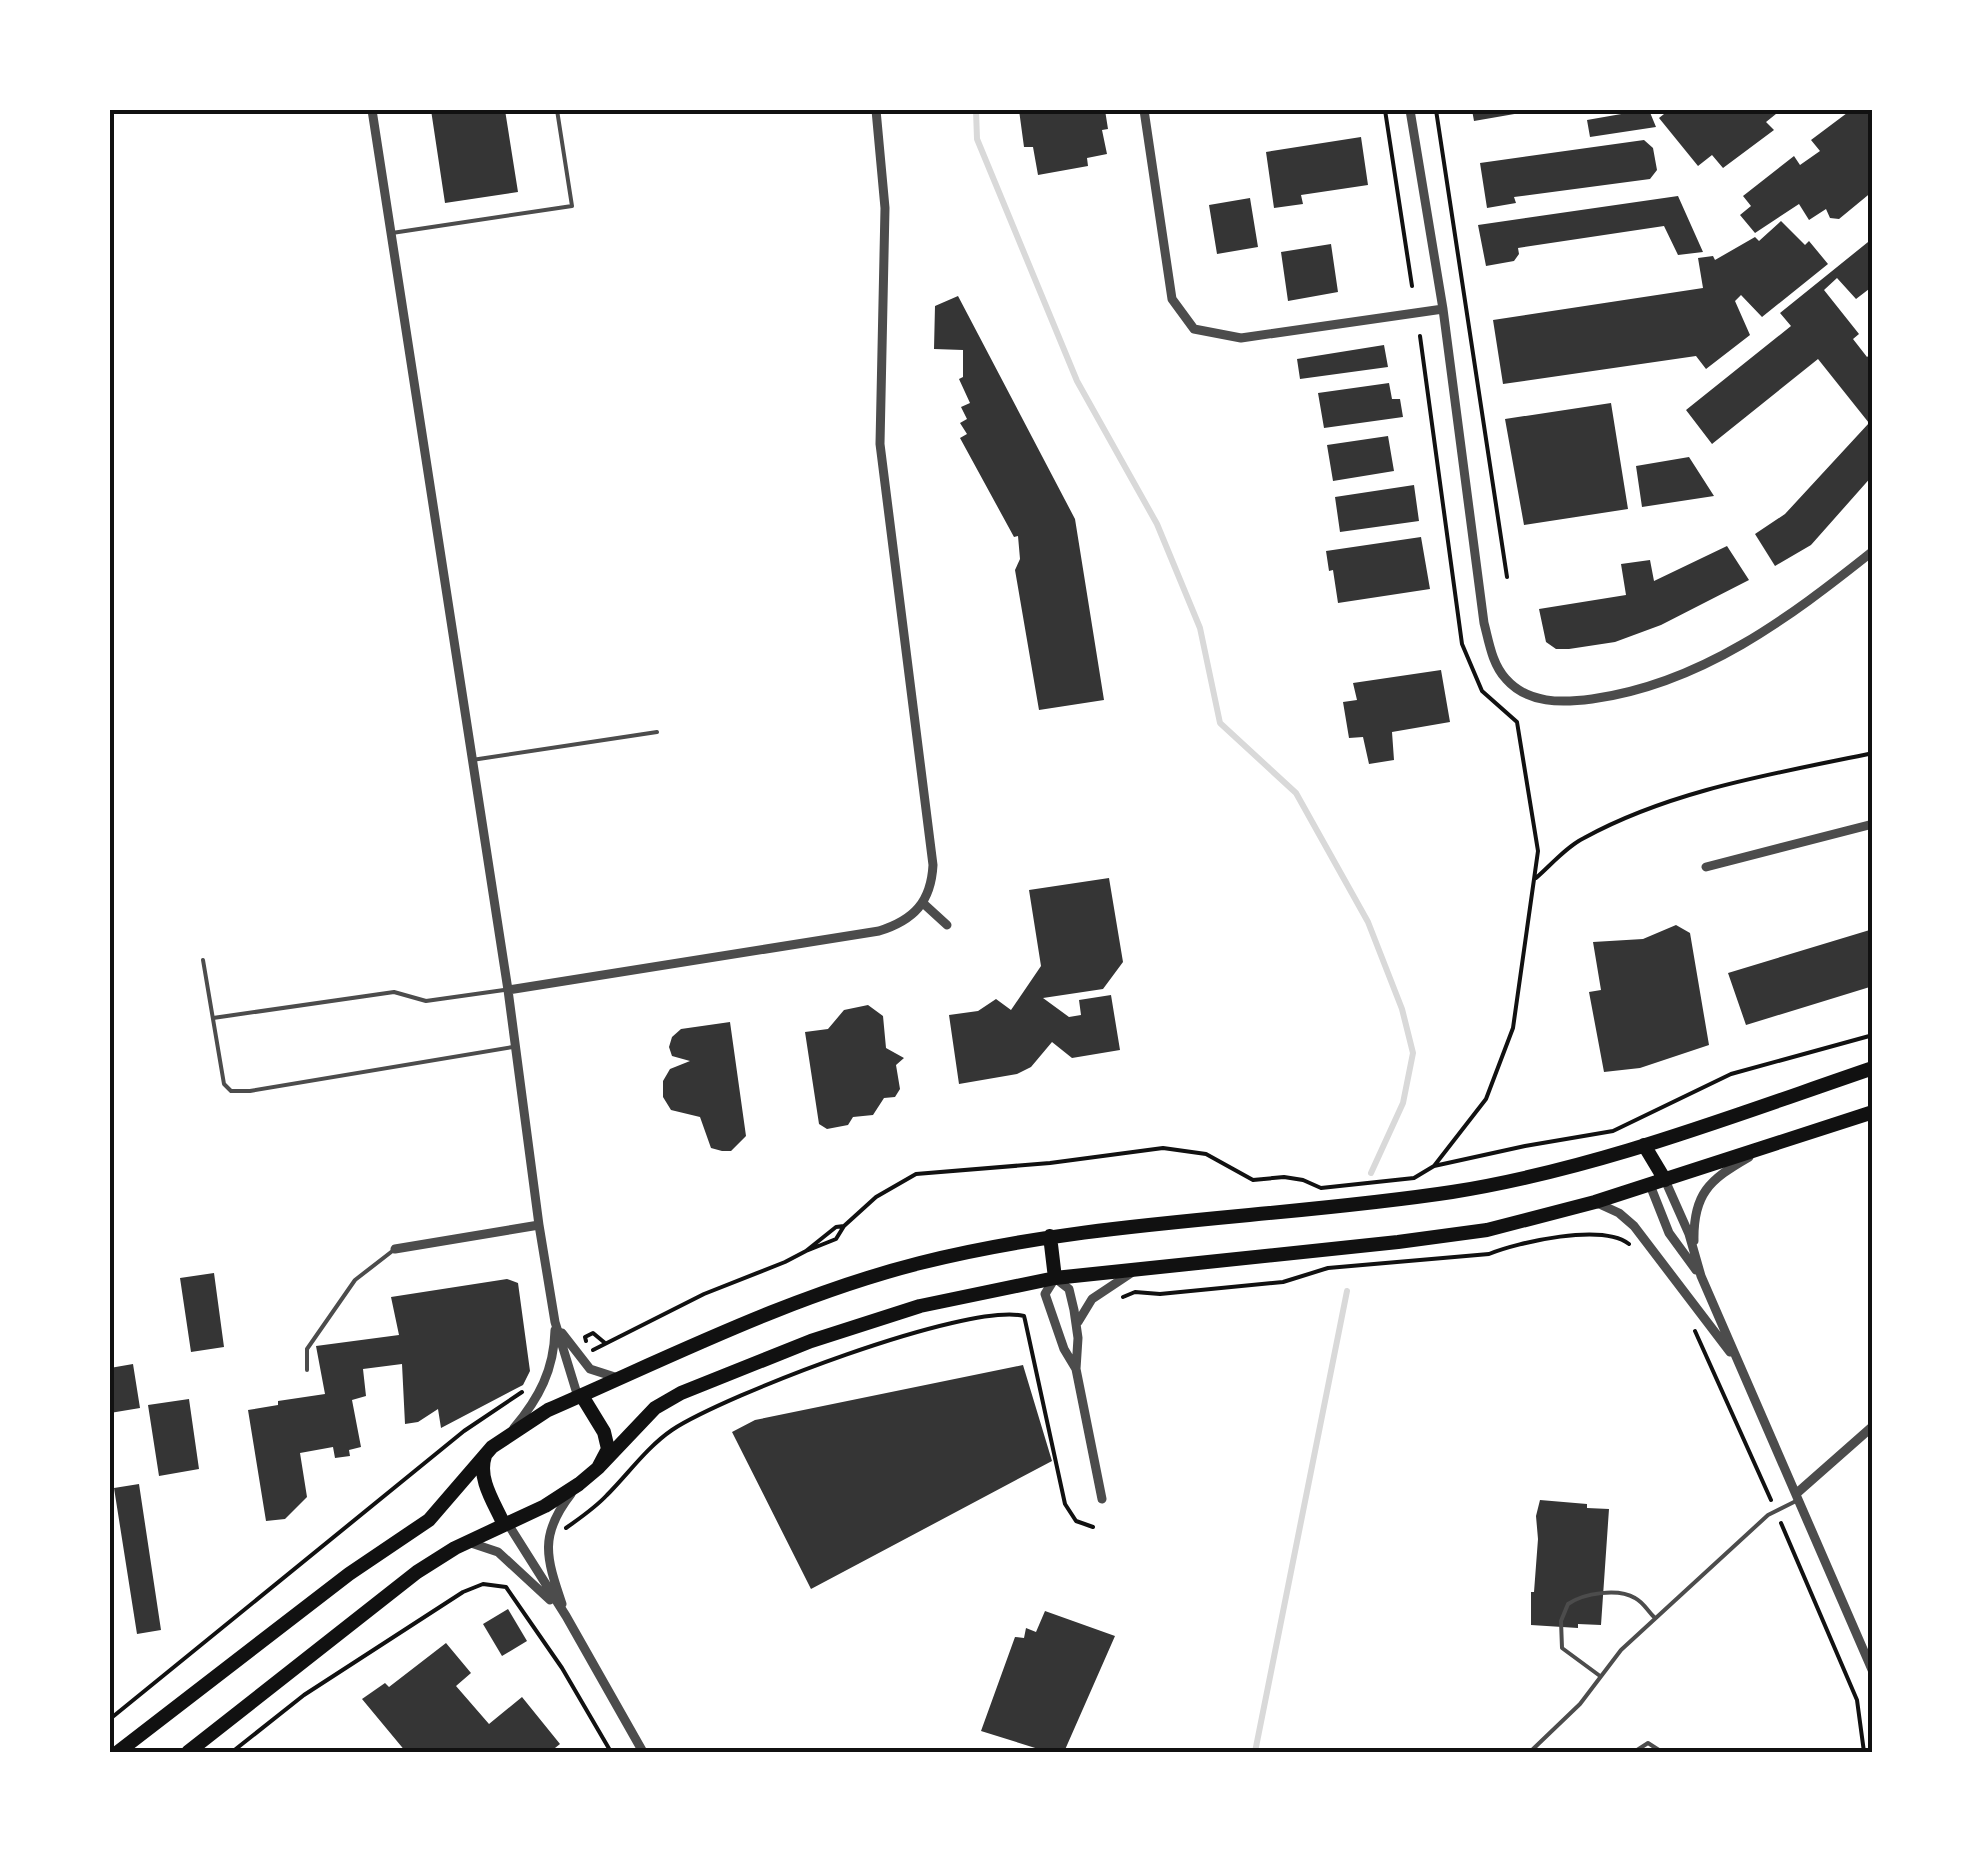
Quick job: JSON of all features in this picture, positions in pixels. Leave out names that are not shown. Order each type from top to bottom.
[{"type":"main road","points":[[118,1752],[349,1574],[429,1520],[487,1452],[509,1434],[548,1410],[754,1318],[843,1285],[949,1256],[1050,1236],[1454,1192],[1536,1176],[1644,1145],[1873,1068]]},
{"type":"main road","points":[[188,1752],[417,1572],[462,1544],[545,1506],[579,1484],[656,1408],[681,1393],[812,1341],[888,1315],[1056,1278],[1487,1230],[1596,1202],[1873,1112]]},
{"type":"main road","points":[[1644,1145],[1657,1182]]},
{"type":"main road","points":[[1050,1236],[1056,1278]]},
{"type":"main road","points":[[580,1397],[604,1432],[608,1449],[598,1468]]},
{"type":"main road","points":[[487,1452],[482,1470],[506,1525]]},
{"type":"street","points":[[372,110],[508,990],[539,1226],[555,1322],[580,1397]]},
{"type":"street","points":[[508,990],[878,931],[910,918],[924,904],[933,865],[880,444],[885,208],[876,110]]},
{"type":"street","points":[[1144,110],[1172,299],[1194,329],[1240,338],[1443,310]]},
{"type":"street","points":[[1410,110],[1443,310],[1484,622],[1494,660],[1514,686],[1523,694],[1562,703],[1627,694],[1692,673],[1824,590],[1873,551]]},
{"type":"street","points":[[1706,867],[1873,824]]},
{"type":"street","points":[[924,904],[947,925]]},
{"type":"street","points":[[1696,1259],[1694,1218],[1701,1195],[1718,1178],[1769,1146]]},
{"type":"street","points":[[1657,1182],[1676,1200],[1701,1276],[1873,1672]]},
{"type":"street","points":[[1657,1182],[1669,1233],[1701,1276]]},
{"type":"street","points":[[1596,1202],[1620,1213],[1634,1226],[1740,1366]]},
{"type":"street","points":[[395,1248],[539,1226]]},
{"type":"street","points":[[1076,1326],[1085,1308],[1103,1289],[1143,1268]]},
{"type":"street","points":[[1076,1368],[1064,1349],[1045,1294],[1056,1278],[1069,1288],[1076,1326],[1076,1368],[1102,1499]]},
{"type":"street","points":[[555,1322],[577,1356],[590,1368],[622,1379]]},
{"type":"street","points":[[509,1434],[544,1386],[552,1360],[555,1322]]},
{"type":"street","points":[[1798,1496],[1873,1426]]},
{"type":"street","points":[[566,1616],[547,1543],[555,1516],[579,1484]]},
{"type":"street","points":[[506,1525],[566,1616],[643,1752]]},
{"type":"street","points":[[462,1544],[479,1544],[498,1552],[566,1616]]},
{"type":"lane","points":[[392,233],[572,206],[557,110]]},
{"type":"lane","points":[[472,760],[656,732]]},
{"type":"lane","points":[[204,960],[224,1084],[231,1090],[250,1091],[515,1047]]},
{"type":"lane","points":[[213,1018],[394,992],[426,1001],[508,990]]},
{"type":"lane","points":[[308,1370],[307,1350],[355,1280],[395,1248]]},
{"type":"lane","points":[[1532,1750],[1580,1704],[1615,1656],[1775,1510],[1798,1496]]},
{"type":"lane","points":[[1600,1676],[1562,1648],[1561,1621],[1568,1604],[1587,1596],[1624,1595],[1635,1598],[1655,1618]]},
{"type":"lane","points":[[1634,1752],[1648,1743],[1662,1752]]},
{"type":"path","points":[[1385,110],[1412,286]]},
{"type":"path","points":[[1436,110],[1508,577]]},
{"type":"path","points":[[1420,336],[1462,644],[1482,691],[1517,722],[1538,851],[1513,1028],[1486,1098],[1434,1166]]},
{"type":"path","points":[[1536,878],[1581,839],[1637,814],[1716,788],[1873,753]]},
{"type":"path","points":[[605,1344],[704,1294],[836,1239],[876,1196],[916,1174],[1050,1163],[1164,1148],[1206,1154],[1253,1180],[1284,1177],[1322,1188],[1414,1178],[1434,1166],[1613,1132],[1721,1078],[1873,1035]]},
{"type":"path","points":[[806,1251],[836,1227],[844,1226]]},
{"type":"path","points":[[1121,1298],[1135,1292],[1160,1294],[1282,1282],[1328,1268],[1489,1254],[1589,1234],[1621,1238],[1638,1254]]},
{"type":"path","points":[[562,1541],[566,1528],[603,1500],[669,1432],[689,1420],[792,1374],[871,1346],[966,1320],[1009,1313],[1026,1320],[1065,1504],[1076,1521],[1093,1527]]},
{"type":"path","points":[[1689,1321],[1856,1700],[1864,1752]]},
{"type":"path","points":[[110,1719],[464,1431],[529,1386]]},
{"type":"path","points":[[232,1752],[315,1687],[463,1592],[483,1584],[506,1587],[562,1668],[611,1752]]},
{"type":"building","points":[[431,110],[505,110],[518,192],[445,203]]},
{"type":"building","points":[[1019,110],[1105,110],[1108,129],[1102,130],[1107,154],[1087,158],[1088,166],[1038,175],[1033,147],[1024,147]]},
{"type":"building","points":[[1472,110],[1526,110],[1526,112],[1474,121]]},
{"type":"building","points":[[1626,110],[1649,110],[1656,127],[1590,137],[1587,120],[1627,113]]},
{"type":"building","points":[[1669,110],[1781,110],[1766,122],[1774,130],[1723,168],[1712,155],[1698,166],[1659,118]]},
{"type":"building","points":[[1851,110],[1870,110],[1873,114],[1873,191],[1839,219],[1830,218],[1826,209],[1809,220],[1799,204],[1755,233],[1740,215],[1751,206],[1743,196],[1794,156],[1800,165],[1820,151],[1811,140]]},
{"type":"building","points":[[1361,137],[1368,185],[1301,195],[1303,204],[1274,208],[1266,152]]},
{"type":"building","points":[[1644,140],[1653,148],[1657,170],[1650,179],[1514,197],[1516,203],[1487,208],[1480,163]]},
{"type":"building","points":[[1678,196],[1703,252],[1678,255],[1664,226],[1518,248],[1514,261],[1486,266],[1478,225]]},
{"type":"building","points":[[1250,198],[1258,247],[1217,254],[1209,205]]},
{"type":"building","points":[[1781,221],[1805,245],[1809,241],[1828,264],[1762,317],[1741,295],[1735,301],[1750,335],[1706,369],[1696,356],[1503,384],[1493,320],[1703,288],[1698,258],[1713,256],[1715,260],[1755,237],[1759,241]]},
{"type":"building","points":[[1873,238],[1873,286],[1856,299],[1837,278],[1824,290],[1859,334],[1853,339],[1867,357],[1873,352],[1873,475],[1811,545],[1775,566],[1755,534],[1785,514],[1869,423],[1818,359],[1712,444],[1686,410],[1791,326],[1780,313]]},
{"type":"building","points":[[1331,244],[1338,292],[1288,301],[1281,252]]},
{"type":"building","points":[[958,296],[1075,519],[1104,700],[1039,710],[1015,570],[1020,559],[1018,536],[1014,537],[960,438],[967,434],[960,423],[967,419],[961,407],[970,403],[959,379],[963,377],[963,350],[934,349],[935,306]]},
{"type":"building","points":[[1384,345],[1388,367],[1300,379],[1297,359]]},
{"type":"building","points":[[1389,383],[1392,399],[1400,399],[1403,417],[1324,428],[1318,393]]},
{"type":"building","points":[[1611,403],[1628,509],[1524,525],[1505,419]]},
{"type":"building","points":[[1388,436],[1394,471],[1333,481],[1327,445]]},
{"type":"building","points":[[1689,457],[1714,496],[1642,507],[1636,466]]},
{"type":"building","points":[[1414,485],[1419,521],[1340,532],[1335,497]]},
{"type":"building","points":[[1421,537],[1430,589],[1338,603],[1326,551]]},
{"type":"building","points":[[1727,546],[1749,580],[1661,625],[1615,642],[1556,649],[1546,642],[1539,609],[1626,595],[1621,564],[1650,560],[1654,581]]},
{"type":"building","points":[[1441,670],[1450,722],[1392,732],[1394,760],[1369,764],[1363,737],[1349,738],[1343,702],[1357,700],[1353,683]]},
{"type":"building","points":[[1109,878],[1123,962],[1103,989],[1043,998],[1069,1017],[1081,1015],[1079,1000],[1111,995],[1120,1050],[1072,1058],[1052,1042],[1031,1067],[1017,1074],[959,1084],[949,1015],[978,1011],[996,999],[1011,1010],[1041,966],[1029,890]]},
{"type":"building","points":[[1676,925],[1690,933],[1709,1045],[1640,1068],[1604,1072],[1589,992],[1601,990],[1593,942],[1643,939]]},
{"type":"building","points":[[1873,929],[1873,986],[1746,1025],[1728,973]]},
{"type":"building","points":[[868,1005],[883,1016],[886,1048],[904,1058],[896,1065],[900,1089],[895,1097],[884,1098],[873,1115],[853,1117],[848,1125],[827,1129],[819,1124],[805,1032],[828,1029],[844,1010]]},
{"type":"building","points":[[730,1022],[746,1136],[731,1151],[722,1151],[711,1148],[700,1117],[671,1110],[663,1097],[663,1081],[670,1069],[690,1061],[672,1056],[669,1047],[672,1037],[681,1029]]},
{"type":"building","points":[[214,1273],[224,1347],[191,1352],[180,1278]]},
{"type":"building","points":[[507,1279],[518,1283],[530,1371],[523,1385],[441,1428],[438,1409],[418,1422],[405,1424],[402,1364],[363,1369],[366,1396],[352,1400],[361,1447],[349,1450],[350,1456],[335,1458],[333,1447],[300,1453],[307,1497],[285,1519],[266,1521],[248,1410],[325,1394],[316,1346],[399,1335],[391,1297]]},
{"type":"building","points":[[133,1364],[140,1408],[110,1413],[110,1368]]},
{"type":"building","points":[[1023,1365],[1052,1461],[811,1589],[732,1432],[755,1420]]},
{"type":"building","points":[[189,1399],[199,1469],[159,1476],[148,1405]]},
{"type":"building","points":[[139,1484],[161,1630],[137,1634],[114,1488]]},
{"type":"building","points":[[1540,1500],[1609,1509],[1601,1625],[1531,1625]]},
{"type":"building","points":[[508,1609],[527,1641],[502,1656],[483,1624]]},
{"type":"building","points":[[1045,1611],[1115,1636],[1064,1752],[1048,1752],[981,1731],[1015,1637],[1024,1638],[1026,1628],[1036,1632]]},
{"type":"building","points":[[446,1643],[471,1673],[456,1686],[489,1724],[522,1697],[560,1744],[550,1752],[406,1752],[362,1699],[385,1683],[389,1687]]},
{"type":"waterway","points":[[976,110],[977,139],[1077,381],[1157,524],[1200,628],[1220,723],[1296,793],[1368,922],[1402,1009],[1413,1053],[1403,1103],[1371,1173]]},
{"type":"waterway","points":[[1255,1752],[1347,1291]]}]
